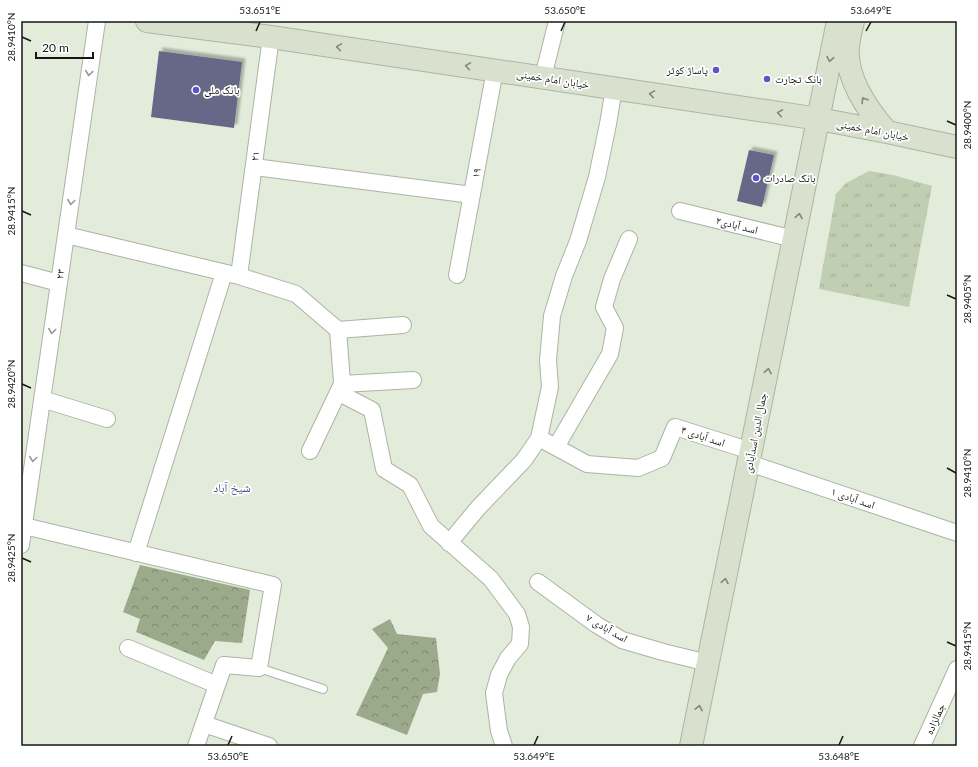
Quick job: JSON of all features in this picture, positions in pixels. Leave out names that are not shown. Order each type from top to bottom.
[{"type":"street","name":"۲۳","points":[[21,545],[97,21]]},
{"type":"street","name":"خیابان امام خمینی","points":[[147,21],[273,29],[543,78],[819,119],[957,147]]},
{"type":"street","points":[[543,78],[556,21]]},
{"type":"street","name":"جمال الدین اسدآبادی","points":[[691,746],[838,21]]},
{"type":"street","points":[[853,21],[848,47],[850,69],[858,91],[879,123],[887,132]]},
{"type":"street","name":"۲۱","points":[[136,553],[232,274],[254,167],[273,29]]},
{"type":"street","name":"۱۹","points":[[457,276],[495,70]]},
{"type":"street","points":[[449,542],[478,508],[524,460],[539,438],[550,387],[548,360],[552,316],[564,276],[578,241],[597,177],[614,88]]},
{"type":"street","points":[[254,167],[472,195]]},
{"type":"street","name":"اسد آبادی۲","points":[[680,211],[794,239]]},
{"type":"street","points":[[66,235],[232,274],[296,294],[338,330],[404,325]]},
{"type":"street","points":[[556,447],[610,354],[616,328],[604,307],[612,279],[629,238]]},
{"type":"street","points":[[21,273],[59,283]]},
{"type":"street","points":[[338,330],[343,395],[372,410],[384,468],[410,485],[431,526],[491,579],[517,614],[521,626],[520,644],[508,658],[499,675],[494,693],[499,731],[504,746]]},
{"type":"street","points":[[342,384],[412,380]]},
{"type":"street","points":[[310,451],[342,384]]},
{"type":"street","points":[[42,399],[107,419]]},
{"type":"street","name":"اسد آبادی ۴","points":[[539,438],[587,464],[638,468],[662,458],[675,427],[750,457]]},
{"type":"street","name":"اسد آبادی ۱","points":[[750,457],[956,529]]},
{"type":"street","points":[[24,526],[273,585],[259,668],[224,665],[196,746]]},
{"type":"street","name":"اسد آبادی ۷","points":[[538,582],[597,625],[622,640],[708,663]]},
{"type":"street","points":[[128,648],[217,686]]},
{"type":"street","name":"جمالزاده","points":[[922,746],[955,678]]},
{"type":"street","points":[[204,724],[269,746]]},
{"type":"lane","points":[[259,668],[323,689]]},
{"type":"green space","points":[[869,171],[893,175],[932,186],[909,307],[819,289],[836,194],[846,183]]},
{"type":"green space","points":[[140,565],[250,590],[242,643],[215,641],[204,660],[136,632],[140,619],[123,612]]},
{"type":"green space","points":[[390,619],[397,634],[436,638],[440,674],[437,692],[423,694],[407,735],[356,715],[388,648],[372,629]]},
{"type":"building","name":"بانک ملی","points":[[159,51],[242,62],[234,128],[151,117]]},
{"type":"building","name":"بانک صادرات","points":[[749,150],[774,155],[762,207],[737,201]]},
{"type":"place","name":"پاساژ کوثر","points":[[716,70]]},
{"type":"place","name":"بانک تجارت","points":[[767,79]]},
{"type":"place","name":"بانک ملی","points":[[196,90]]},
{"type":"place","name":"بانک صادرات","points":[[756,178]]},
{"type":"district","name":"شیخ آباد","points":[[232,488]]}]
